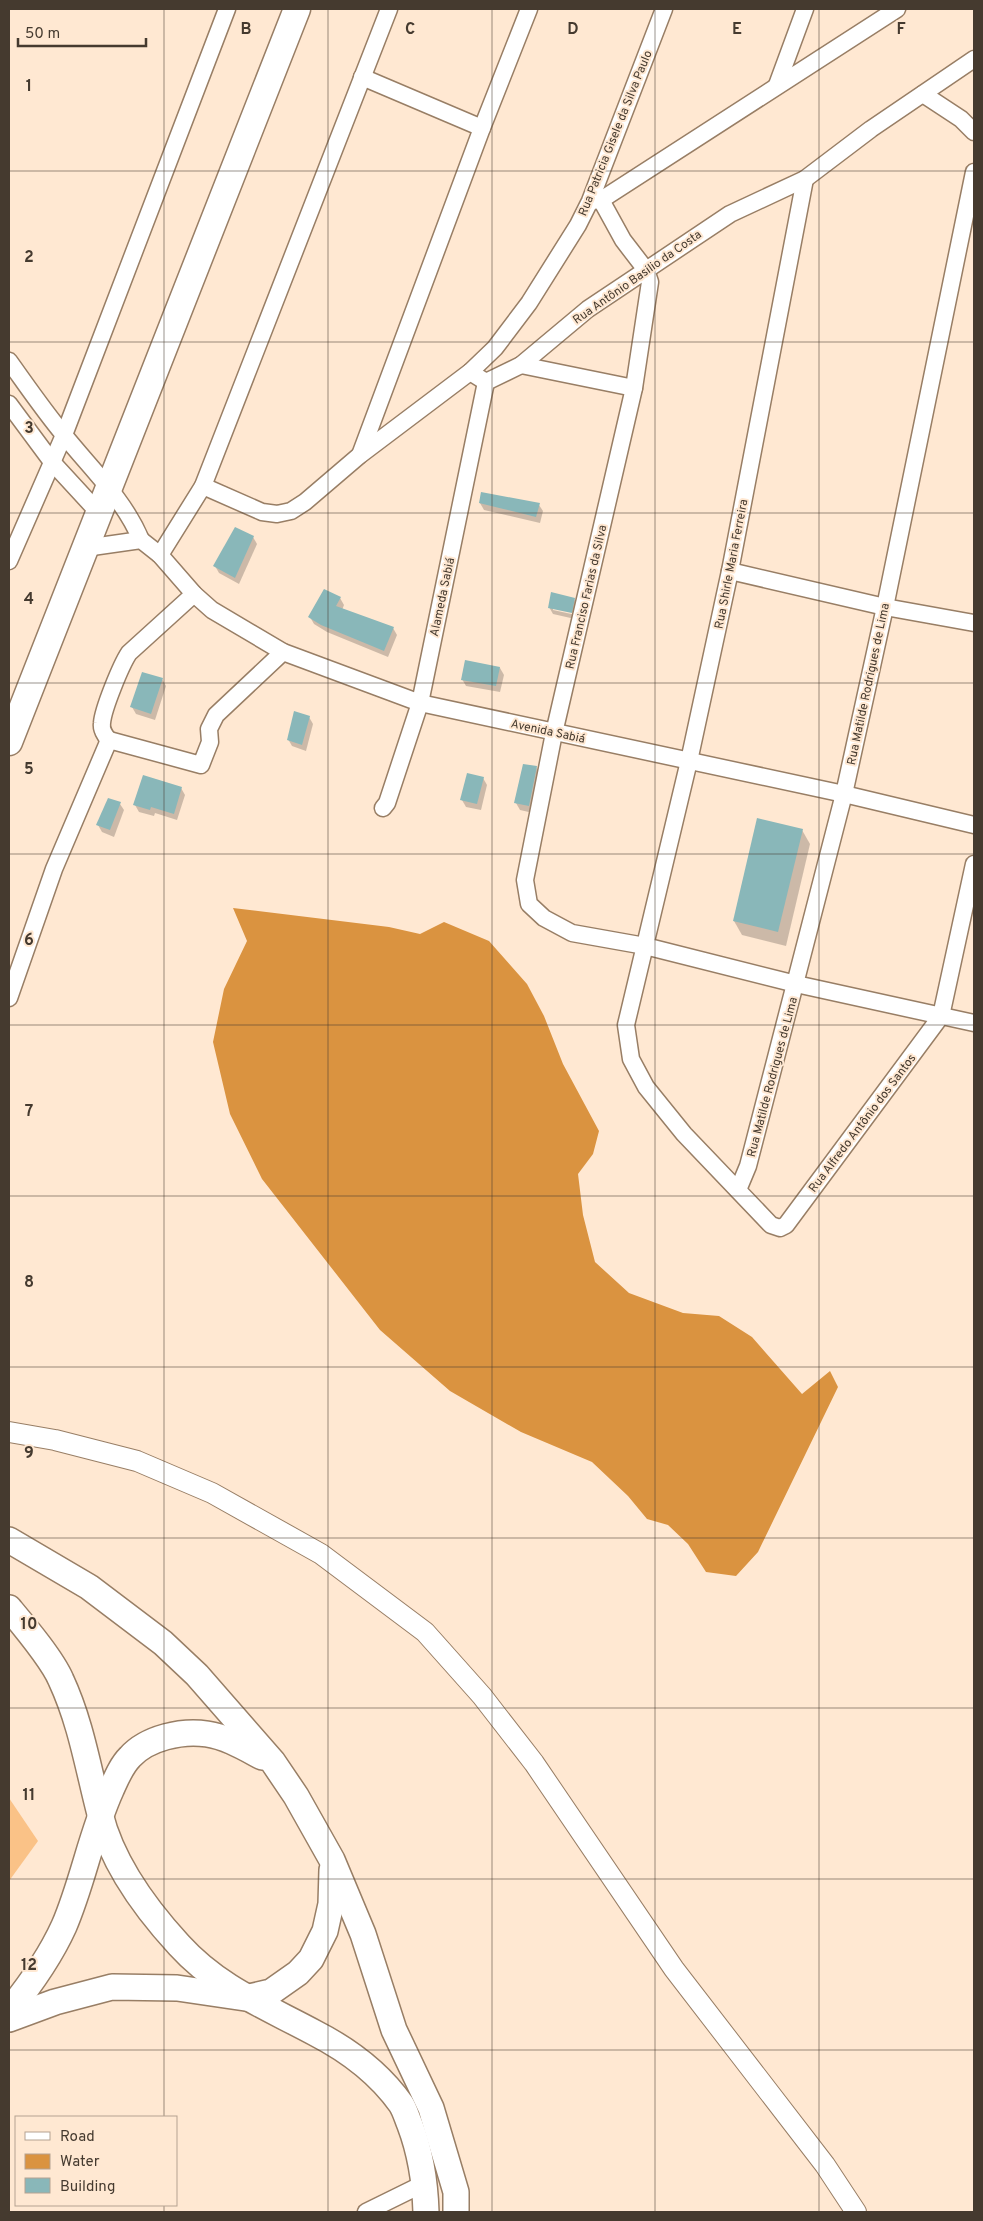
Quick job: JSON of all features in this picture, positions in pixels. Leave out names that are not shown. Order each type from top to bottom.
[{"type":"highway","points":[[9,742],[296,9]]},
{"type":"main road","points":[[9,1540],[89,1587],[163,1643],[197,1675],[273,1762],[296,1796],[332,1860],[362,1934],[394,2030],[432,2108],[456,2192],[456,2212]]},
{"type":"main road","points":[[9,1608],[60,1677],[77,1719],[100,1815],[112,1848],[149,1912],[181,1948],[212,1977],[245,1998],[315,2033],[348,2052],[376,2075],[402,2105],[418,2147],[425,2183],[426,2212]]},
{"type":"main road","points":[[9,2011],[34,1981],[64,1926],[100,1815],[119,1774],[130,1756],[150,1742],[182,1733],[206,1734],[232,1741],[273,1762]]},
{"type":"main road","points":[[9,2019],[55,2002],[112,1987],[176,1988],[245,1998],[271,1992],[298,1973],[311,1958],[325,1931],[331,1904],[332,1860]]},
{"type":"street","points":[[9,561],[64,435],[227,9]]},
{"type":"street","points":[[160,555],[203,486],[389,9]]},
{"type":"street","points":[[360,455],[482,128],[529,9]]},
{"type":"street","name":"Rua Patricia Gisele da Silva Paulo","points":[[470,372],[495,348],[529,303],[595,200],[664,9]]},
{"type":"street","points":[[777,85],[805,9]]},
{"type":"street","points":[[646,270],[595,200],[897,9]]},
{"type":"street","name":"Rua Antônio Basilio da Costa","points":[[486,382],[521,365],[588,309],[730,214],[805,179],[871,129],[974,59]]},
{"type":"street","points":[[362,77],[482,128]]},
{"type":"street","points":[[923,94],[961,119],[974,132]]},
{"type":"street","name":"Rua Matilde Rodrigues de Lima","points":[[738,1190],[748,1166],[844,794],[885,607],[974,172]]},
{"type":"street","name":"Rua Shirle Maria Ferreira","points":[[780,1228],[771,1225],[684,1134],[646,1087],[632,1059],[626,1025],[689,761],[730,571],[805,179]]},
{"type":"street","name":"Rua Franciso Farias da Silva","points":[[645,946],[572,933],[544,918],[529,904],[525,880],[554,733],[634,388],[650,282],[646,270]]},
{"type":"street","points":[[9,361],[64,435],[109,486],[141,540],[85,548]]},
{"type":"street","points":[[521,365],[634,388]]},
{"type":"street","points":[[203,486],[262,512],[277,514],[292,511],[360,455],[470,372],[486,382]]},
{"type":"street","name":"Alameda Sabiá","points":[[383,808],[387,803],[420,703],[486,382]]},
{"type":"street","points":[[9,404],[52,462],[98,512]]},
{"type":"street","name":"Avenida Sabiá","points":[[141,540],[160,555],[194,594],[212,610],[283,652],[420,703],[844,794],[974,825]]},
{"type":"street","points":[[730,571],[885,607],[974,623]]},
{"type":"street","points":[[194,594],[128,653],[121,665],[101,723],[105,736],[109,740],[201,765],[210,742],[209,730],[216,715],[283,652]]},
{"type":"street","points":[[9,998],[54,869],[109,740]]},
{"type":"street","points":[[942,1016],[974,864]]},
{"type":"street","points":[[645,946],[796,984],[974,1023]]},
{"type":"street","name":"Rua Alfredo Antônio dos Santos","points":[[780,1228],[786,1225],[942,1016]]},
{"type":"street","points":[[9,1432],[55,1440],[137,1461],[212,1493],[321,1554],[425,1632],[482,1696],[534,1763],[674,1969],[825,2165],[856,2212]]},
{"type":"street","points":[[372,2208],[425,2183]]},
{"type":"shaded area","points":[[9,1798],[38,1841],[9,1881]]},
{"type":"water","points":[[233,908],[389,927],[420,934],[444,922],[489,941],[527,984],[544,1016],[563,1064],[599,1131],[593,1154],[578,1174],[583,1215],[595,1262],[629,1293],[683,1313],[719,1316],[752,1337],[802,1394],[830,1371],[838,1387],[758,1552],[736,1576],[706,1572],[688,1544],[668,1525],[647,1519],[628,1496],[592,1462],[521,1432],[450,1391],[380,1330],[262,1179],[230,1114],[213,1042],[224,989],[247,941]]},
{"type":"building","points":[[481,492],[540,503],[536,517],[479,503]]},
{"type":"building","points":[[235,527],[254,536],[235,578],[213,566]]},
{"type":"building","points":[[324,589],[341,597],[336,606],[394,627],[384,651],[321,625],[308,617]]},
{"type":"building","points":[[551,592],[575,598],[572,613],[548,608]]},
{"type":"building","points":[[465,660],[500,667],[496,686],[461,680]]},
{"type":"building","points":[[142,672],[163,678],[151,714],[130,707]]},
{"type":"building","points":[[294,711],[310,716],[302,745],[287,740]]},
{"type":"building","points":[[523,764],[537,766],[529,806],[514,803]]},
{"type":"building","points":[[467,773],[484,777],[477,804],[460,800]]},
{"type":"building","points":[[143,775],[182,787],[174,814],[151,807],[150,810],[133,805]]},
{"type":"building","points":[[108,798],[121,802],[110,830],[96,825]]},
{"type":"building","points":[[757,818],[803,829],[778,932],[733,921]]}]
